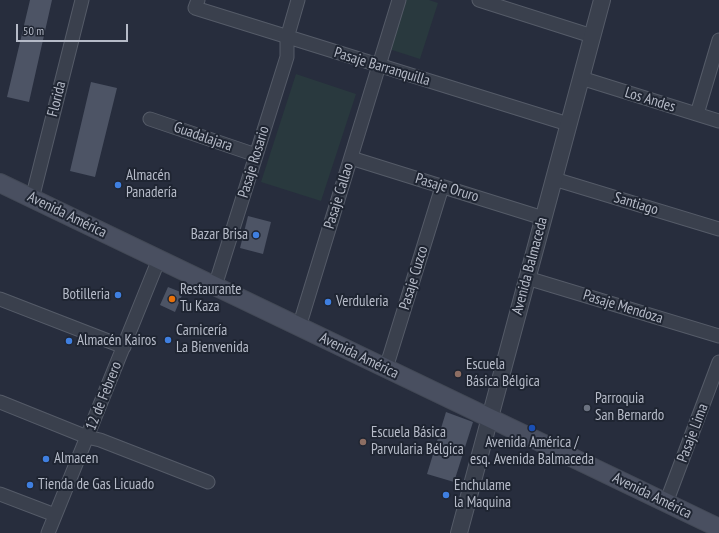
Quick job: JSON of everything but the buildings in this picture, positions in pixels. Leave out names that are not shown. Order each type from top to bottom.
[{"type":"main road","name":"Avenida América","points":[[0,183],[719,528]]},
{"type":"street","name":"Florida","points":[[32,199],[82,0]]},
{"type":"street","name":"Pasaje Rosario","points":[[215,286],[287,57],[287,38],[298,0]]},
{"type":"street","name":"Pasaje Callao","points":[[299,327],[399,0]]},
{"type":"street","points":[[480,0],[592,36]]},
{"type":"street","name":"Avenida Balmaceda","points":[[459,533],[602,0]]},
{"type":"street","name":"Pasaje Barranquilla","points":[[197,4],[287,38],[568,124]]},
{"type":"street","points":[[697,114],[719,40]]},
{"type":"street","name":"Los Andes","points":[[581,78],[719,121]]},
{"type":"street","name":"Guadalajara","points":[[150,119],[256,155]]},
{"type":"street","name":"Pasaje Oruro","points":[[351,158],[543,218]]},
{"type":"street","name":"Santiago","points":[[554,179],[719,229]]},
{"type":"street","name":"Pasaje Cuzco","points":[[386,368],[442,187]]},
{"type":"street","name":"12 de Febrero","points":[[48,533],[159,260]]},
{"type":"street","name":"Pasaje Mendoza","points":[[527,278],[719,336]]},
{"type":"street","points":[[0,299],[124,347]]},
{"type":"street","name":"Pasaje Lima","points":[[666,503],[719,362]]},
{"type":"street","points":[[0,402],[87,437],[100,440],[208,482]]},
{"type":"street","points":[[0,494],[55,515]]},
{"type":"shaded area","points":[[404,0],[429,0],[438,3],[420,59],[389,49]]},
{"type":"shaded area","points":[[296,74],[356,94],[321,201],[261,182]]},
{"type":"place","name":"Almacén Panadería","points":[[118,185]]},
{"type":"place","name":"Bazar Brisa","points":[[256,235]]},
{"type":"place","name":"Botilleria","points":[[118,295]]},
{"type":"place","name":"Restaurante Tu Kaza","points":[[172,299]]},
{"type":"place","name":"Verduleria","points":[[328,302]]},
{"type":"place","name":"Carnicería La Bienvenida","points":[[168,340]]},
{"type":"place","name":"Almacén Kairos","points":[[69,341]]},
{"type":"place","name":"Escuela Básica Bélgica","points":[[458,374]]},
{"type":"place","name":"Parroquia San Bernardo","points":[[587,408]]},
{"type":"place","name":"Avenida América / esq. Avenida Balmaceda","points":[[532,428]]},
{"type":"place","name":"Escuela Básica Parvularia Bélgica","points":[[363,442]]},
{"type":"place","name":"Almacen","points":[[46,459]]},
{"type":"place","name":"Tienda de Gas Licuado","points":[[30,485]]},
{"type":"place","name":"Enchulame la Maquina","points":[[446,495]]}]
